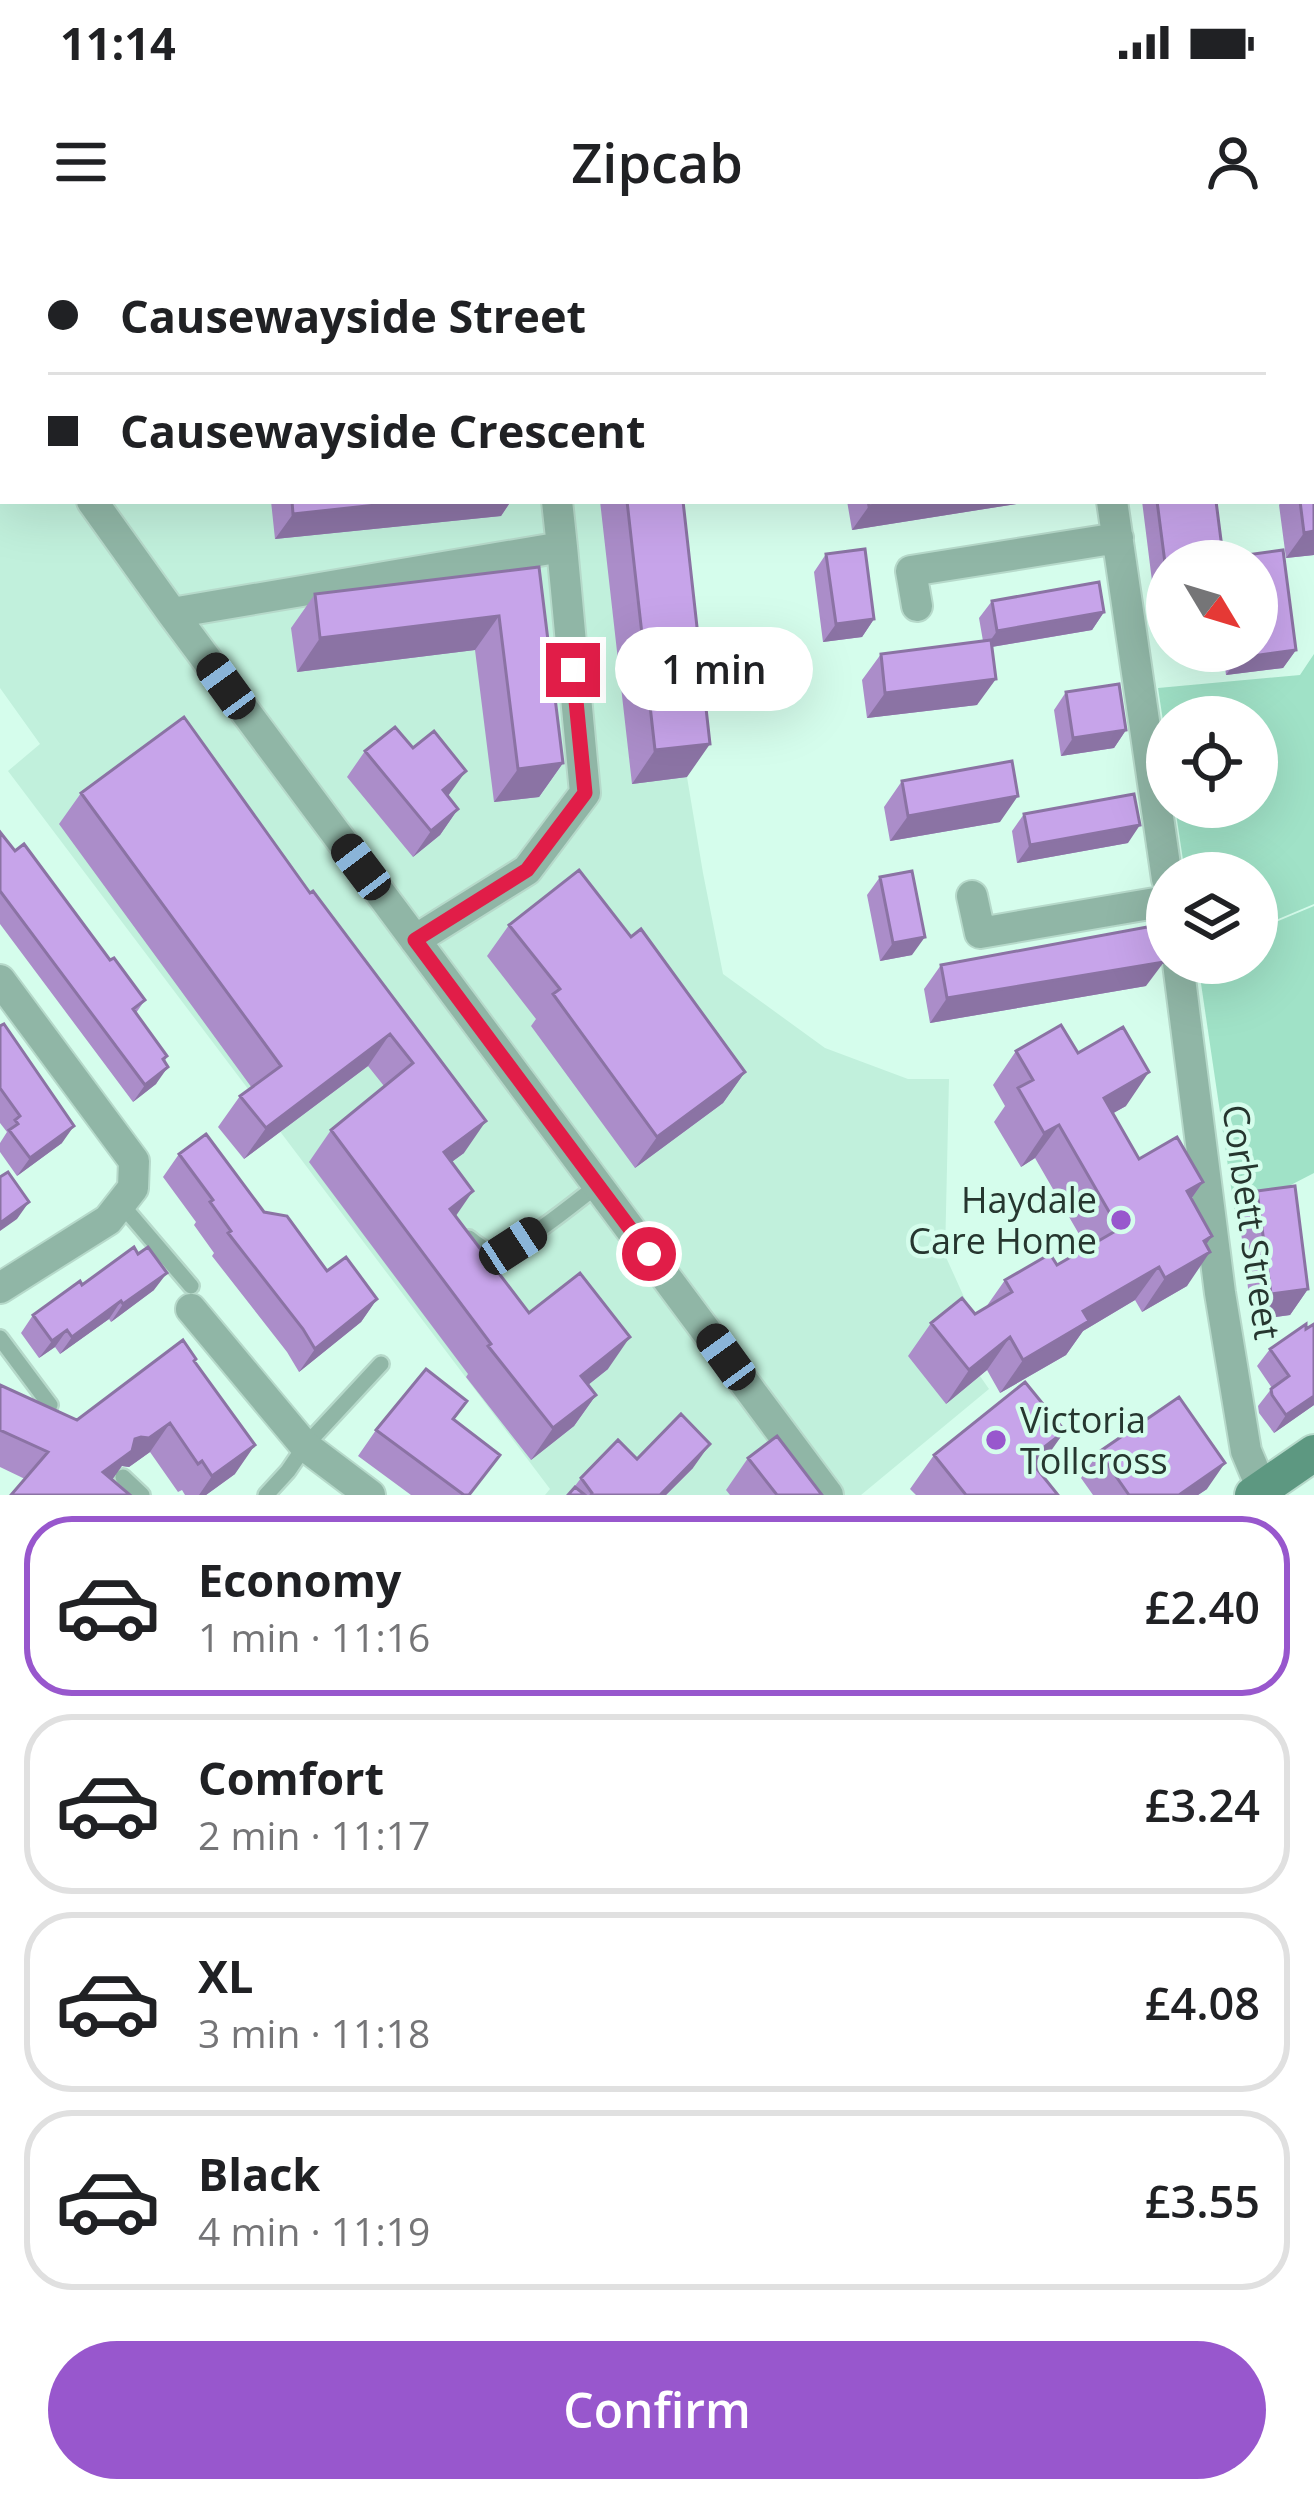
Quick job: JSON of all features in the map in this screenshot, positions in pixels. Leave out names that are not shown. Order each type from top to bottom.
[{"type":"street","points":[[94,504],[828,1495]]},
{"type":"street","points":[[415,940],[527,870],[585,793],[557,504]]},
{"type":"street","points":[[1112,504],[1163,852]]},
{"type":"street","points":[[917,606],[911,572],[1118,538]]},
{"type":"street","points":[[172,613],[562,547]]},
{"type":"street","points":[[972,896],[980,933],[1146,905]]},
{"type":"street","points":[[0,980],[134,1161],[134,1188],[109,1220],[0,1288]]},
{"type":"street","name":"Corbett Street","points":[[1181,984],[1220,1293],[1257,1492]]},
{"type":"street","points":[[191,1298],[305,1446],[370,1495]]},
{"type":"street","points":[[1257,1492],[1314,1453]]},
{"type":"lane","points":[[469,1238],[495,1252],[513,1246],[598,1185]]},
{"type":"lane","points":[[122,1205],[191,1298]]},
{"type":"lane","points":[[0,1338],[50,1405]]},
{"type":"lane","points":[[266,1495],[381,1364]]},
{"type":"lane","points":[[123,1477],[142,1495]]},
{"type":"shaded area","points":[[0,504],[656,504],[687,777],[723,974],[825,1048],[908,1079],[949,1079],[945,1255],[969,1308],[945,1326],[989,1389],[861,1495],[545,1495],[550,1489],[8,771],[40,744],[0,688]]},
{"type":"shaded area","points":[[1314,654],[1314,904],[1278,919],[1278,852],[1182,852],[1178,828],[1278,828],[1278,696],[1159,696],[1158,688],[1300,675]]},
{"type":"shaded area","points":[[1314,906],[1314,1173],[1235,1214],[1201,984],[1278,984],[1278,921]]},
{"type":"building","points":[[292,504],[385,504],[293,514]]},
{"type":"building","points":[[627,504],[683,504],[710,744],[655,750]]},
{"type":"building","points":[[1157,504],[1216,504],[1221,540],[1162,540]]},
{"type":"building","points":[[1300,504],[1314,504],[1314,531],[1304,533]]},
{"type":"building","points":[[865,549],[874,619],[836,624],[826,554]]},
{"type":"building","points":[[1283,550],[1296,650],[1278,652],[1278,551]]},
{"type":"building","points":[[539,567],[563,763],[518,769],[499,616],[320,638],[315,594]]},
{"type":"building","points":[[1099,582],[1104,612],[997,631],[992,601]]},
{"type":"building","points":[[991,640],[996,679],[885,693],[881,654]]},
{"type":"building","points":[[1119,684],[1126,730],[1073,738],[1066,692]]},
{"type":"building","points":[[184,717],[310,893],[486,1121],[444,1152],[473,1191],[450,1209],[529,1313],[580,1273],[630,1337],[581,1376],[596,1395],[553,1428],[331,1130],[413,1063],[390,1034],[266,1128],[240,1096],[281,1066],[81,793]]},
{"type":"building","points":[[395,727],[413,748],[434,731],[466,771],[443,790],[458,809],[431,831],[365,751]]},
{"type":"building","points":[[1012,761],[1018,796],[908,816],[902,781]]},
{"type":"building","points":[[1134,794],[1140,825],[1030,845],[1024,814]]},
{"type":"building","points":[[0,832],[15,851],[24,844],[145,1000],[133,1009],[167,1056],[163,1059],[168,1067],[145,1085],[0,891]]},
{"type":"building","points":[[579,870],[631,937],[641,929],[745,1072],[657,1137],[553,994],[560,989],[509,925]]},
{"type":"building","points":[[912,871],[925,937],[893,943],[880,877]]},
{"type":"building","points":[[1146,927],[1146,965],[947,998],[941,965]]},
{"type":"building","points":[[4,1024],[74,1126],[30,1158],[9,1130],[20,1116],[0,1088],[0,1026]]},
{"type":"building","points":[[1061,1025],[1078,1053],[1123,1027],[1149,1072],[1104,1098],[1139,1159],[1177,1137],[1203,1182],[1187,1191],[1212,1236],[1204,1241],[1210,1252],[1165,1278],[1159,1267],[1083,1311],[1089,1321],[1023,1360],[1010,1337],[969,1370],[931,1323],[962,1298],[975,1314],[1012,1292],[1005,1280],[1050,1254],[1057,1265],[1119,1229],[1059,1125],[1044,1133],[1018,1088],[1033,1080],[1016,1051]]},
{"type":"building","points":[[206,1134],[264,1212],[287,1216],[327,1271],[346,1257],[377,1299],[315,1349],[228,1233],[213,1200],[179,1154]]},
{"type":"building","points":[[8,1172],[29,1202],[0,1223],[0,1177]]},
{"type":"building","points":[[1295,1186],[1308,1289],[1271,1294],[1257,1191]]},
{"type":"building","points":[[134,1247],[138,1254],[148,1247],[167,1273],[72,1337],[67,1330],[52,1341],[33,1315]]},
{"type":"building","points":[[1306,1324],[1306,1329],[1314,1324],[1314,1396],[1286,1415],[1271,1389],[1289,1376],[1270,1349]]},
{"type":"building","points":[[183,1340],[255,1445],[212,1476],[170,1423],[149,1438],[135,1439],[132,1451],[103,1472],[130,1495],[11,1495],[48,1452],[0,1430],[0,1385],[77,1420]]},
{"type":"building","points":[[426,1369],[467,1401],[453,1419],[500,1455],[469,1495],[376,1430]]},
{"type":"building","points":[[1025,1382],[1065,1431],[1029,1459],[1058,1495],[966,1495],[934,1455]]},
{"type":"building","points":[[1179,1397],[1225,1463],[1179,1495],[1129,1495],[1099,1452]]},
{"type":"building","points":[[681,1414],[710,1444],[660,1495],[591,1495],[581,1478],[618,1440],[637,1459]]},
{"type":"building","points":[[777,1436],[822,1495],[777,1495],[748,1458]]},
{"type":"place","name":"Haydale Care Home","points":[[1121,1220]]},
{"type":"place","name":"Victoria Tollcross","points":[[996,1440]]},
{"type":"route","points":[[573,670],[585,793],[527,870],[415,940],[649,1254]]}]
